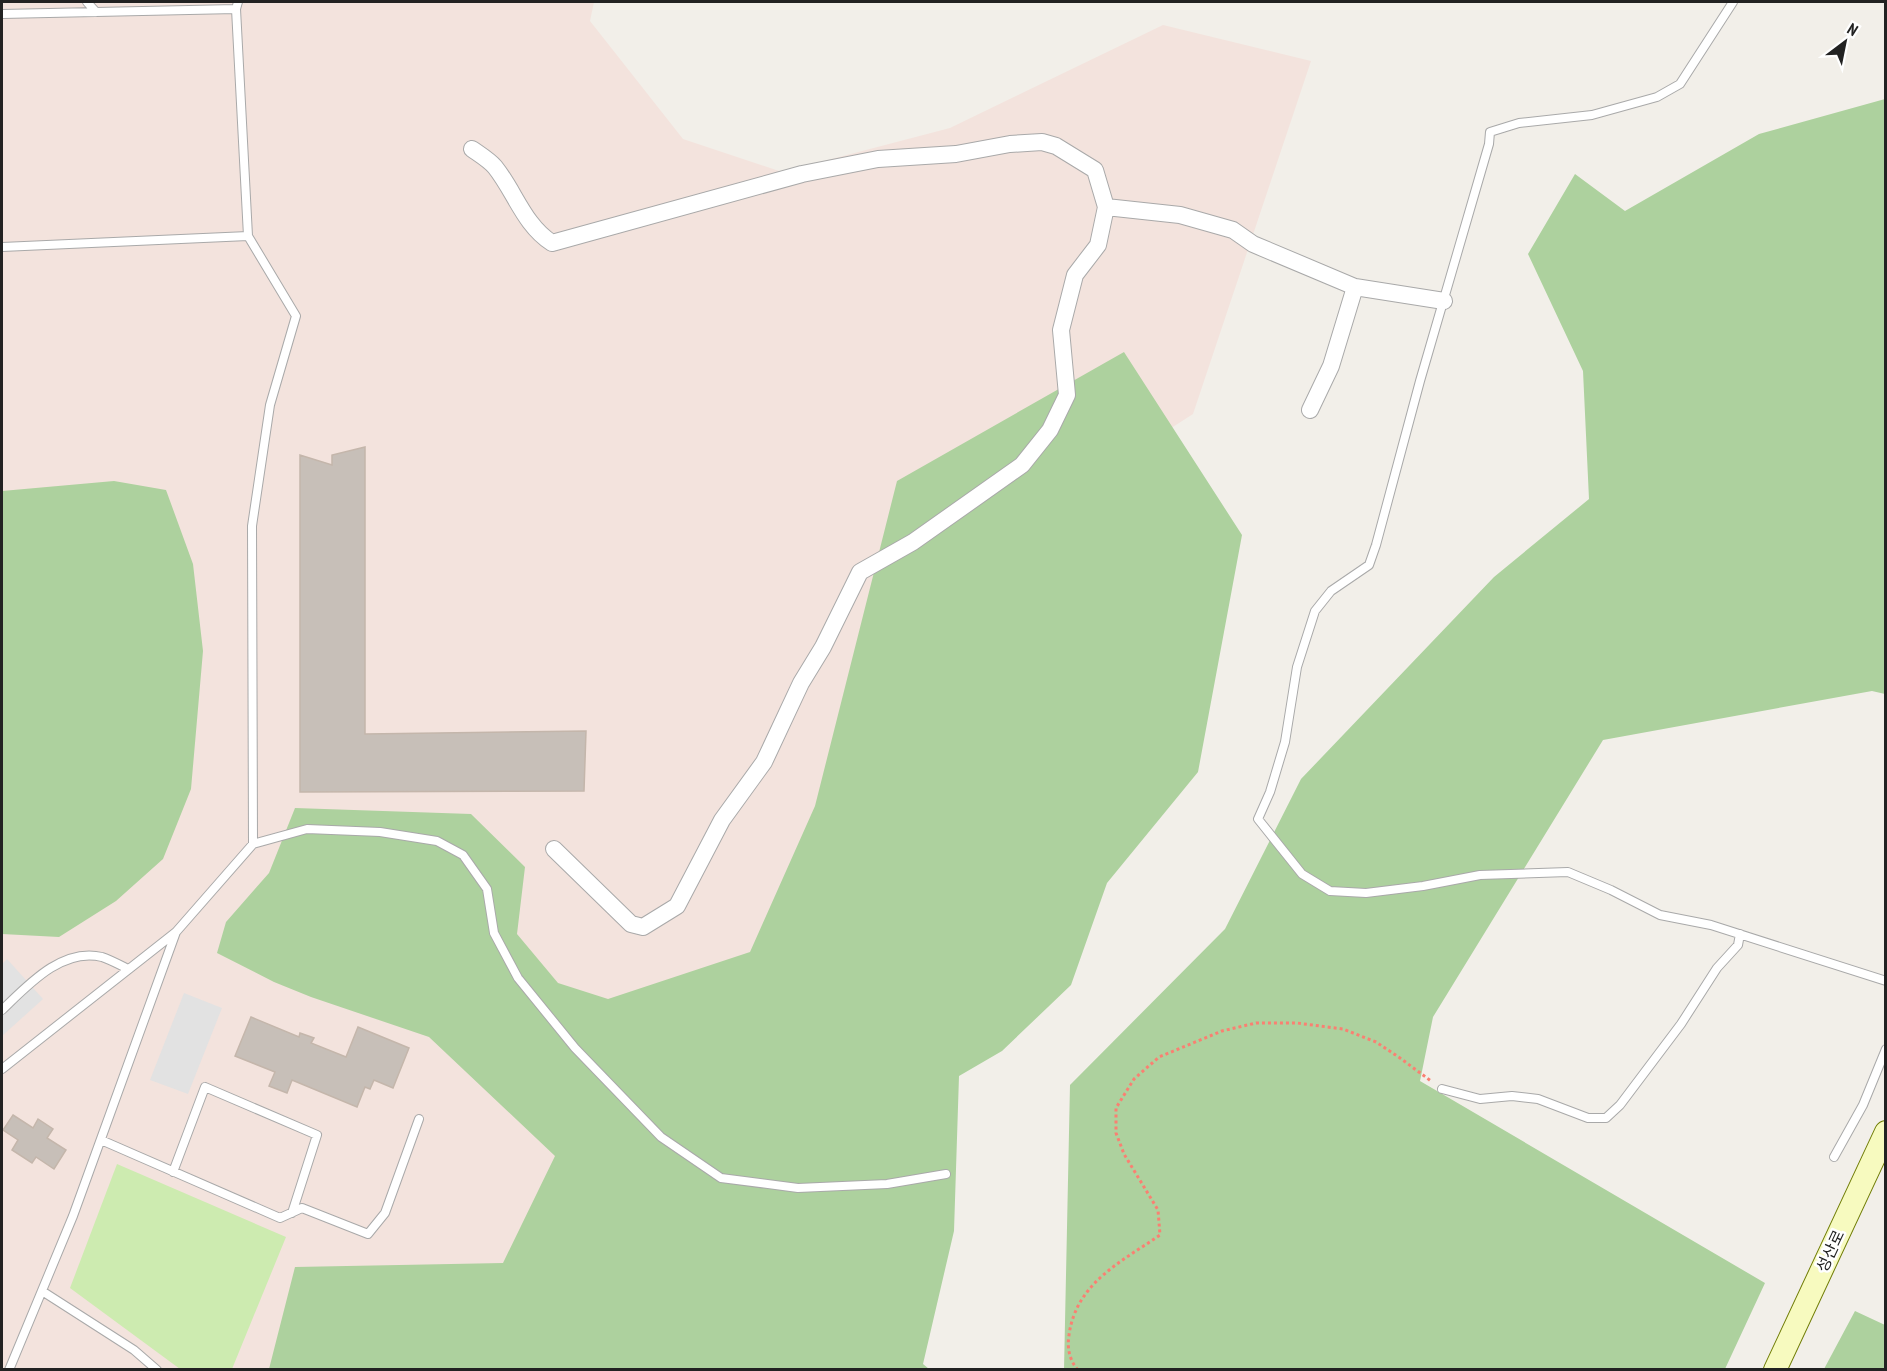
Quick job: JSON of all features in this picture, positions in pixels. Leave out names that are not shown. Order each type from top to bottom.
[{"type":"main road","name":"성산로","points":[[1775,1370],[1886,1132]]},
{"type":"street","points":[[472,149],[494,165],[531,225],[542,237],[552,243],[802,174],[878,159],[956,154],[1010,144],[1042,142],[1056,146],[1095,170],[1106,207],[1098,245],[1075,275],[1061,330],[1066,395],[1050,430],[1022,465],[913,542],[860,572],[823,647],[801,683],[764,762],[722,820],[677,906],[643,927],[631,924],[554,849]]},
{"type":"street","points":[[1106,207],[1180,215],[1233,230],[1253,244],[1355,286],[1443,301]]},
{"type":"street","points":[[1310,411],[1331,366],[1355,286]]},
{"type":"lane","points":[[87,2],[96,12]]},
{"type":"lane","points":[[1733,2],[1680,84],[1657,98],[1592,115],[1519,123],[1490,132],[1376,545],[1369,565],[1331,591],[1315,611],[1297,667],[1285,742],[1258,819],[1302,874],[1330,891],[1366,893],[1423,886],[1480,875],[1568,873],[1611,890],[1660,915],[1711,925],[1886,981]]},
{"type":"lane","points":[[2,14],[237,5],[248,236],[296,316],[270,405],[252,526],[253,844]]},
{"type":"lane","points":[[2,247],[248,236]]},
{"type":"lane","points":[[2,1069],[176,932],[253,844],[307,829],[380,832],[437,841],[463,855],[487,889],[494,933],[518,978],[575,1048],[661,1137],[721,1178],[798,1188],[887,1184],[946,1174]]},
{"type":"lane","points":[[9,1370],[73,1216],[176,932]]},
{"type":"lane","points":[[1443,1089],[1480,1100],[1512,1096],[1538,1099],[1588,1118],[1606,1118],[1620,1105],[1681,1024],[1717,968],[1738,945],[1740,934]]},
{"type":"lane","points":[[2,1010],[38,975],[73,957],[101,957],[128,969]]},
{"type":"lane","points":[[1834,1157],[1863,1105],[1886,1049]]},
{"type":"lane","points":[[173,1172],[205,1087],[317,1136],[292,1213]]},
{"type":"lane","points":[[100,1140],[280,1218],[302,1208],[368,1234],[385,1213],[419,1119]]},
{"type":"lane","points":[[42,1291],[134,1350],[158,1370]]},
{"type":"path","points":[[1078,1370],[1068,1346],[1070,1325],[1077,1306],[1090,1286],[1160,1235],[1158,1210],[1124,1154],[1116,1133],[1116,1108],[1134,1079],[1159,1057],[1222,1030],[1256,1023],[1297,1023],[1343,1029],[1376,1042],[1443,1089]]},
{"type":"shaded area","points":[[2,2],[594,2],[590,21],[683,139],[782,172],[950,128],[1163,25],[1311,61],[1193,414],[865,625],[821,812],[745,1014],[487,1325],[398,1369],[2,1370]]},
{"type":"shaded area","points":[[7,959],[43,999],[2,1036],[2,964]]},
{"type":"shaded area","points":[[184,993],[222,1008],[188,1094],[150,1080]]},
{"type":"green space","points":[[1885,99],[1885,694],[1872,691],[1603,740],[1433,1017],[1420,1081],[1765,1283],[1725,1369],[1064,1370],[1070,1085],[1225,929],[1301,779],[1494,577],[1589,499],[1583,371],[1528,254],[1575,174],[1625,211],[1759,134]]},
{"type":"green space","points":[[1124,352],[1242,535],[1198,772],[1107,883],[1071,985],[1002,1051],[959,1076],[954,1231],[923,1364],[929,1369],[269,1369],[295,1267],[503,1263],[555,1156],[429,1037],[311,997],[274,982],[217,953],[226,922],[269,873],[295,808],[471,814],[525,867],[517,934],[558,983],[608,999],[750,952],[815,806],[897,481]]},
{"type":"green space","points":[[114,481],[166,490],[193,564],[203,651],[191,789],[163,859],[116,901],[59,937],[2,934],[2,491]]},
{"type":"green space","points":[[117,1164],[286,1237],[232,1369],[180,1369],[70,1288]]},
{"type":"green space","points":[[1855,1311],[1885,1325],[1885,1369],[1824,1369]]},
{"type":"building","points":[[365,447],[365,734],[586,731],[584,791],[300,792],[300,455],[332,465],[332,455]]},
{"type":"building","points":[[251,1017],[299,1037],[300,1033],[314,1038],[311,1043],[346,1057],[358,1027],[409,1048],[393,1088],[374,1080],[370,1089],[365,1087],[357,1107],[292,1080],[287,1093],[269,1086],[275,1072],[235,1056]]},
{"type":"building","points":[[13,1115],[33,1128],[38,1119],[53,1129],[47,1138],[66,1150],[54,1169],[36,1157],[32,1163],[12,1150],[18,1140],[3,1130]]}]
